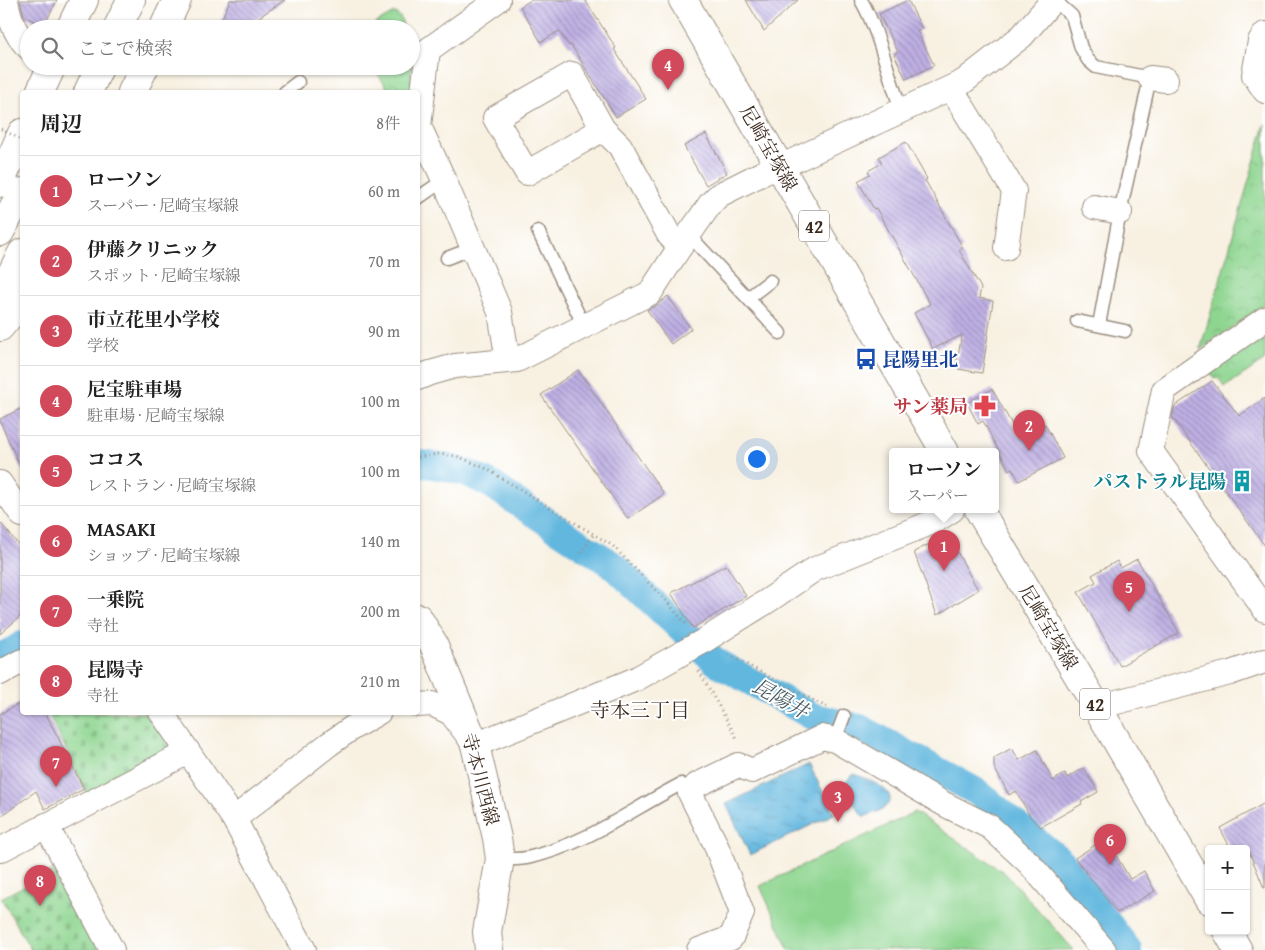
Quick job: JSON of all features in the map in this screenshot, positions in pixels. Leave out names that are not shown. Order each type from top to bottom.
[{"type":"main road","points":[[74,20],[84,0]]},
{"type":"main road","points":[[121,20],[131,0]]},
{"type":"main road","points":[[167,20],[177,0]]},
{"type":"main road","name":"尼崎宝塚線","points":[[683,0],[874,332],[944,448]]},
{"type":"main road","points":[[89,90],[96,75]]},
{"type":"main road","points":[[133,90],[140,75]]},
{"type":"main road","points":[[0,183],[12,131]]},
{"type":"main road","points":[[0,232],[20,196]]},
{"type":"main road","points":[[0,296],[20,256]]},
{"type":"main road","points":[[0,327],[10,315],[20,297]]},
{"type":"main road","name":"尼崎宝塚線","points":[[982,513],[1205,893]]},
{"type":"main road","name":"寺本川西線","points":[[420,621],[433,643],[476,745],[497,838],[500,860],[487,932],[488,950]]},
{"type":"main road","points":[[1229,935],[1238,950]]},
{"type":"street","points":[[6,0],[10,19],[20,37]]},
{"type":"street","points":[[420,118],[428,50],[498,0]]},
{"type":"street","points":[[420,377],[455,366],[517,360],[650,293],[711,203],[719,195],[765,172],[780,167],[963,82],[1022,36],[1053,0]]},
{"type":"street","points":[[1265,34],[1260,41],[1254,75],[1265,92]]},
{"type":"street","points":[[603,129],[527,173],[495,118],[572,74],[603,129],[620,146],[669,235],[685,241]]},
{"type":"street","points":[[951,88],[1014,191],[1006,248]]},
{"type":"street","points":[[420,128],[500,312],[508,361]]},
{"type":"street","points":[[1094,207],[1120,212]]},
{"type":"street","points":[[1265,319],[1164,390],[1151,451],[1265,610]]},
{"type":"street","points":[[0,483],[20,512]]},
{"type":"street","points":[[420,705],[432,704],[451,713],[476,745],[636,679],[700,643],[815,569],[933,522],[947,513]]},
{"type":"street","points":[[1097,707],[1230,673],[1265,661]]},
{"type":"street","points":[[0,673],[20,662]]},
{"type":"street","points":[[163,715],[234,819],[304,950]]},
{"type":"street","points":[[234,819],[329,744],[374,715]]},
{"type":"street","points":[[699,950],[731,938],[742,913],[715,843],[690,793],[697,785],[738,765],[752,771],[822,737],[835,740],[944,804],[990,827],[1030,862],[1104,950]]},
{"type":"street","points":[[0,850],[188,752]]},
{"type":"street","points":[[46,825],[112,950]]},
{"type":"lane","points":[[1053,0],[1072,16],[1081,48],[1088,60],[1096,67],[1158,79],[1120,212],[1098,325]]},
{"type":"lane","points":[[864,1],[877,35],[894,94],[902,111]]},
{"type":"lane","points":[[288,90],[298,82]]},
{"type":"lane","points":[[420,197],[444,180]]},
{"type":"lane","points":[[538,231],[584,326]]},
{"type":"lane","points":[[685,241],[748,298],[780,333]]},
{"type":"lane","points":[[447,258],[473,248]]},
{"type":"lane","points":[[748,298],[770,281]]},
{"type":"lane","points":[[1077,321],[1125,331]]},
{"type":"lane","points":[[835,740],[844,716]]},
{"type":"lane","points":[[500,860],[530,858],[565,847],[590,836],[681,784],[690,793]]},
{"type":"path","points":[[420,457],[438,454],[457,456],[485,468],[613,546],[668,603],[700,643],[744,751],[738,765]]},
{"type":"path","points":[[582,553],[594,534]]},
{"type":"path","points":[[700,643],[729,656],[844,716]]},
{"type":"green space","points":[[395,12],[402,20],[381,20]]},
{"type":"green space","points":[[378,75],[411,75],[410,90],[389,90]]},
{"type":"green space","points":[[1265,124],[1265,304],[1200,350]]},
{"type":"green space","points":[[1265,336],[1265,360],[1225,387],[1218,378],[1214,379],[1210,373]]},
{"type":"green space","points":[[49,715],[151,715],[175,748],[89,796]]},
{"type":"green space","points":[[915,812],[1005,873],[1074,950],[789,950],[760,886]]},
{"type":"green space","points":[[56,869],[99,950],[31,950],[1,898]]},
{"type":"water","points":[[809,764],[834,814],[750,855],[726,804]]},
{"type":"water","points":[[855,774],[881,786],[886,791],[890,796],[890,801],[885,807],[878,812],[864,817],[862,815],[846,786],[848,780]]},
{"type":"building","points":[[20,0],[57,0],[47,20],[32,20],[24,16]]},
{"type":"building","points":[[230,0],[285,0],[255,20],[221,20]]},
{"type":"building","points":[[531,0],[585,0],[646,99],[616,117],[571,45],[569,46],[559,31],[541,42],[520,7]]},
{"type":"building","points":[[746,0],[798,0],[764,31]]},
{"type":"building","points":[[908,0],[922,29],[917,31],[934,65],[906,79],[894,54],[898,52],[879,14]]},
{"type":"building","points":[[706,134],[727,173],[706,185],[684,146]]},
{"type":"building","points":[[906,142],[963,248],[959,250],[981,288],[979,298],[993,301],[982,373],[958,369],[959,366],[956,365],[962,335],[933,349],[914,313],[930,304],[876,208],[874,209],[858,181],[870,174],[868,171],[882,163],[879,157]]},
{"type":"building","points":[[668,296],[691,329],[671,344],[647,310]]},
{"type":"building","points":[[578,370],[664,494],[628,519],[541,395]]},
{"type":"building","name":"パストラル昆陽","points":[[1212,381],[1239,416],[1265,398],[1265,546],[1172,417],[1175,406]]},
{"type":"building","points":[[992,389],[1019,437],[1045,424],[1063,458],[1019,481],[1012,468],[1009,470],[983,421],[978,424],[967,403]]},
{"type":"building","points":[[20,409],[20,466],[0,421],[0,419]]},
{"type":"building","points":[[0,522],[20,547],[20,617],[0,634]]},
{"type":"building","points":[[943,537],[950,539],[978,590],[937,615],[914,552]]},
{"type":"building","points":[[1137,559],[1179,633],[1120,666],[1078,592],[1096,582],[1092,575],[1117,561],[1121,568]]},
{"type":"building","points":[[726,565],[746,596],[693,628],[671,593]]},
{"type":"building","points":[[20,703],[20,715],[47,715],[84,789],[45,809],[36,791],[0,817],[0,714]]},
{"type":"building","points":[[1012,748],[1019,760],[1037,750],[1053,781],[1065,773],[1067,778],[1084,768],[1098,792],[1081,802],[1082,804],[1041,827],[1031,818],[1016,791],[1009,795],[994,767],[994,758]]},
{"type":"building","points":[[1265,803],[1265,888],[1250,854],[1250,845],[1229,845],[1220,828]]},
{"type":"building","points":[[1106,838],[1130,879],[1144,871],[1155,891],[1117,913],[1075,858]]},
{"type":"waterway","name":"昆陽井","points":[[420,465],[445,467],[468,473],[494,486],[613,565],[716,662],[812,716],[860,728],[977,792],[1062,862],[1128,950]]},
{"type":"waterway","name":"昆陽井","points":[[0,657],[20,646]]},
{"type":"place","name":"尼宝駐車場","points":[[668,90]]},
{"type":"place","name":"昆陽里北","points":[[866,359]]},
{"type":"place","name":"サン薬局","points":[[985,406]]},
{"type":"place","name":"伊藤クリニック","points":[[1029,451]]},
{"type":"place","name":"パストラル昆陽","points":[[1242,481]]},
{"type":"place","name":"ローソン","points":[[944,571]]},
{"type":"place","name":"ココス","points":[[1129,612]]},
{"type":"place","name":"一乗院","points":[[56,787]]},
{"type":"place","name":"市立花里小学校","points":[[838,822]]},
{"type":"place","name":"MASAKI","points":[[1110,865]]},
{"type":"place","name":"昆陽寺","points":[[40,906]]},
{"type":"district","name":"寺本三丁目","points":[[640,709]]}]
